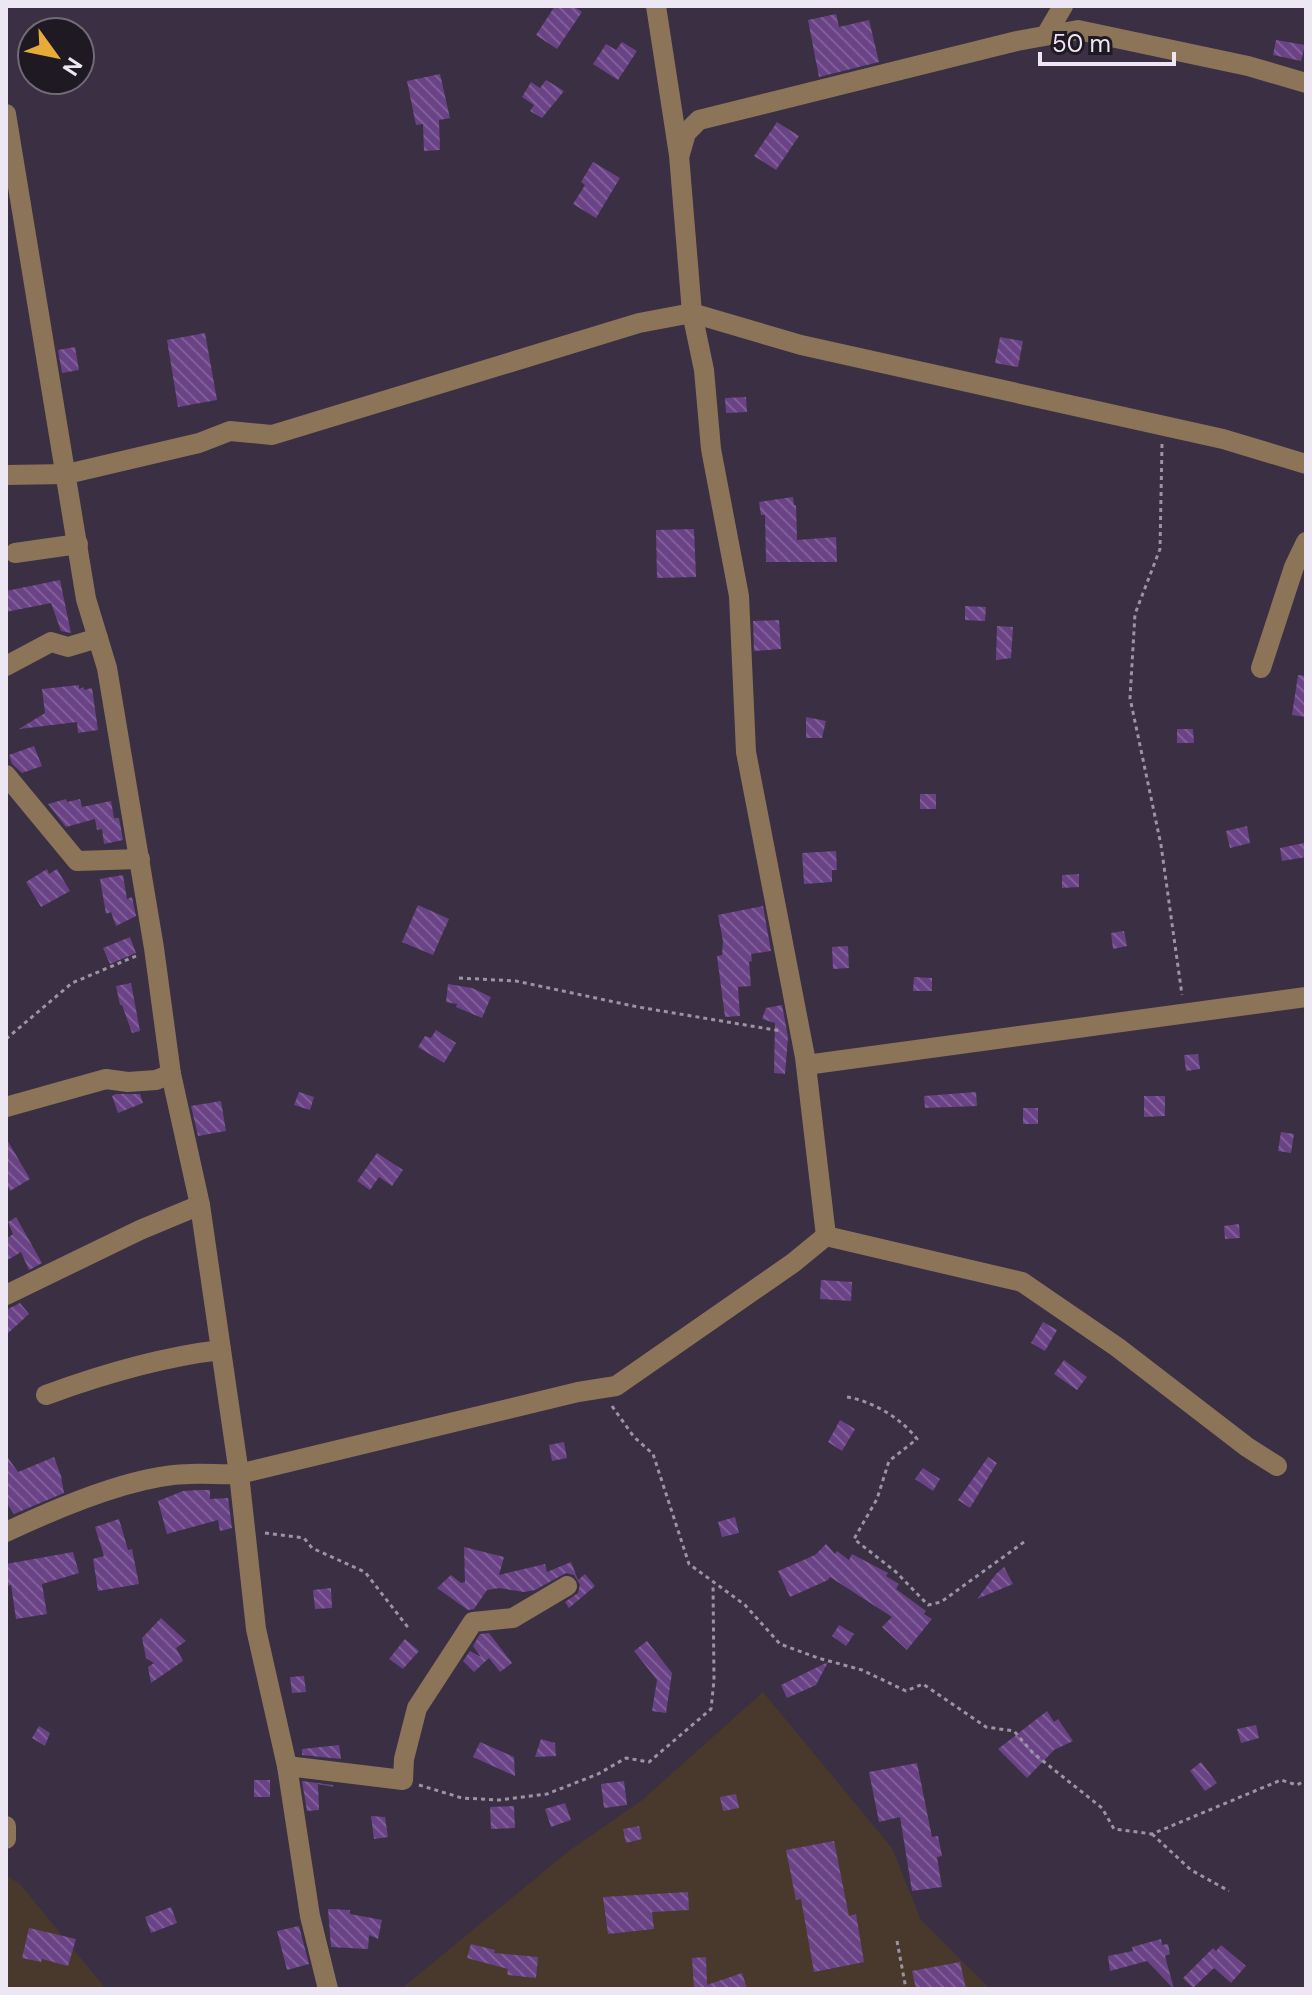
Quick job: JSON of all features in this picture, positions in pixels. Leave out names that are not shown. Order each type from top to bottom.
[{"type":"street","points":[[656,6],[679,155],[692,313],[704,370],[711,449],[739,596],[746,752],[806,1065],[826,1236]]},
{"type":"street","points":[[1046,35],[1063,6]]},
{"type":"street","points":[[679,155],[686,133],[699,120],[1046,35],[1078,30],[1248,66],[1306,83]]},
{"type":"street","points":[[6,114],[86,599],[107,668],[140,859],[171,1074],[200,1205],[239,1474],[256,1629],[287,1766],[310,1916],[328,1989]]},
{"type":"street","points":[[6,475],[67,474],[199,443],[230,431],[272,435],[639,323],[692,313],[801,345],[1223,439],[1306,464]]},
{"type":"street","points":[[1261,668],[1294,567],[1306,542]]},
{"type":"street","points":[[15,553],[78,544]]},
{"type":"street","points":[[6,666],[51,642],[68,647],[98,638]]},
{"type":"street","points":[[6,775],[77,861],[140,859]]},
{"type":"street","points":[[806,1065],[1306,997]]},
{"type":"street","points":[[6,1107],[106,1079],[128,1082],[156,1080],[171,1074]]},
{"type":"street","points":[[6,1295],[100,1248],[200,1205]]},
{"type":"street","points":[[8,1529],[126,1484],[191,1473],[239,1474],[616,1386],[793,1263],[826,1236]]},
{"type":"street","points":[[826,1236],[1022,1282],[1117,1347],[1247,1447],[1277,1466]]},
{"type":"street","points":[[46,1395],[96,1377],[175,1356],[221,1350]]},
{"type":"street","points":[[287,1766],[403,1780],[404,1759],[417,1708],[473,1622],[513,1618],[567,1586]]},
{"type":"street","points":[[6,1826],[6,1839]]},
{"type":"path","points":[[1162,426],[1160,549],[1135,614],[1130,698],[1161,845],[1184,1015]]},
{"type":"path","points":[[6,1039],[72,983],[154,948]]},
{"type":"path","points":[[459,978],[516,981],[638,1007],[801,1035]]},
{"type":"path","points":[[599,1388],[634,1437],[653,1454],[689,1564],[745,1605],[780,1644],[862,1670],[906,1691],[923,1684],[986,1727],[1014,1731],[1033,1753],[1102,1808],[1114,1829],[1152,1834],[1281,1780],[1297,1785],[1306,1780]]},
{"type":"path","points":[[847,1397],[861,1399],[890,1415],[908,1427],[917,1439],[889,1461],[877,1499],[854,1539],[896,1572],[928,1605],[941,1602],[1024,1542]]},
{"type":"path","points":[[245,1531],[304,1538],[312,1548],[365,1572],[410,1630]]},
{"type":"path","points":[[403,1780],[462,1798],[499,1800],[547,1794],[598,1774],[626,1758],[649,1762],[711,1709],[714,1680],[713,1584]]},
{"type":"path","points":[[1152,1834],[1191,1870],[1229,1891]]},
{"type":"path","points":[[897,1941],[906,1989]]},
{"type":"shaded area","points":[[763,1692],[892,1848],[921,1920],[990,1989],[401,1989],[570,1850],[641,1801]]},
{"type":"shaded area","points":[[6,1875],[20,1884],[106,1989],[6,1989]]},
{"type":"building","points":[[555,6],[573,6],[582,12],[557,49],[536,35]]},
{"type":"building","points":[[836,14],[839,27],[869,20],[879,62],[819,77],[808,20]]},
{"type":"building","points":[[1276,40],[1305,45],[1301,61],[1273,55]]},
{"type":"building","points":[[622,42],[637,51],[618,80],[593,64],[606,44],[616,50]]},
{"type":"building","points":[[440,74],[450,118],[439,120],[440,150],[424,151],[423,124],[416,125],[407,81]]},
{"type":"building","points":[[546,80],[564,91],[542,118],[530,111],[534,105],[522,97],[531,82],[540,88]]},
{"type":"building","points":[[777,122],[799,136],[776,170],[754,156]]},
{"type":"building","points":[[593,162],[620,178],[596,218],[573,204],[585,185],[581,182]]},
{"type":"building","points":[[205,333],[217,400],[178,407],[167,340]]},
{"type":"building","points":[[1000,337],[1023,341],[1018,367],[995,363]]},
{"type":"building","points":[[75,347],[79,370],[62,373],[58,350]]},
{"type":"building","points":[[746,397],[747,412],[726,413],[725,398]]},
{"type":"building","points":[[793,497],[797,540],[836,537],[837,562],[766,562],[765,515],[761,515],[759,502]]},
{"type":"building","points":[[694,529],[696,577],[657,578],[656,530]]},
{"type":"building","points":[[60,580],[71,633],[61,631],[51,603],[6,612],[6,591]]},
{"type":"building","points":[[965,606],[986,607],[985,621],[965,620]]},
{"type":"building","points":[[779,620],[781,649],[754,651],[753,621]]},
{"type":"building","points":[[997,626],[1013,627],[1011,658],[996,660]]},
{"type":"building","points":[[1298,675],[1306,676],[1306,717],[1292,715]]},
{"type":"building","points":[[79,685],[79,689],[92,688],[98,730],[78,733],[77,722],[19,729],[45,713],[42,689]]},
{"type":"building","points":[[806,717],[826,721],[822,738],[806,738]]},
{"type":"building","points":[[1177,729],[1193,729],[1194,743],[1177,743]]},
{"type":"building","points":[[34,746],[42,766],[22,773],[12,764],[9,755]]},
{"type":"building","points":[[920,794],[936,794],[936,809],[920,809]]},
{"type":"building","points":[[66,799],[67,802],[80,799],[82,807],[111,801],[114,818],[119,818],[123,840],[104,844],[102,829],[97,830],[95,819],[66,827],[48,804]]},
{"type":"building","points":[[1247,826],[1250,843],[1230,848],[1226,831]]},
{"type":"building","points":[[1304,843],[1306,857],[1282,861],[1280,848]]},
{"type":"building","points":[[836,851],[837,870],[832,870],[832,882],[804,884],[802,853]]},
{"type":"building","points":[[47,869],[49,874],[57,869],[70,891],[41,907],[26,882]]},
{"type":"building","points":[[1079,874],[1079,887],[1062,888],[1062,875]]},
{"type":"building","points":[[123,875],[127,899],[132,897],[136,916],[116,926],[111,912],[106,914],[100,879]]},
{"type":"building","points":[[418,905],[449,919],[433,955],[402,942]]},
{"type":"building","points":[[763,906],[771,951],[751,954],[751,986],[738,987],[740,1016],[725,1017],[717,956],[722,955],[723,941],[718,915]]},
{"type":"building","points":[[1124,931],[1127,946],[1113,949],[1111,933]]},
{"type":"building","points":[[130,937],[136,953],[110,964],[103,948]]},
{"type":"building","points":[[848,946],[849,968],[833,969],[832,947]]},
{"type":"building","points":[[914,977],[932,978],[932,991],[913,991]]},
{"type":"building","points":[[131,983],[140,1031],[132,1033],[116,986]]},
{"type":"building","points":[[448,984],[472,988],[491,997],[482,1018],[456,1007],[457,1004],[446,1002]]},
{"type":"building","points":[[782,1005],[788,1037],[785,1074],[774,1073],[775,1023],[762,1019],[766,1008]]},
{"type":"building","points":[[436,1030],[456,1043],[444,1063],[418,1047],[425,1036],[431,1038]]},
{"type":"building","points":[[1198,1054],[1200,1069],[1186,1071],[1184,1055]]},
{"type":"building","points":[[299,1092],[314,1097],[310,1110],[294,1105]]},
{"type":"building","points":[[976,1092],[977,1106],[925,1108],[924,1096]]},
{"type":"building","points":[[140,1094],[143,1103],[118,1113],[112,1096]]},
{"type":"building","points":[[1144,1096],[1165,1096],[1165,1116],[1144,1117]]},
{"type":"building","points":[[221,1101],[226,1131],[198,1136],[191,1106]]},
{"type":"building","points":[[1023,1108],[1038,1108],[1038,1124],[1023,1124]]},
{"type":"building","points":[[1281,1132],[1294,1134],[1291,1153],[1278,1151]]},
{"type":"building","points":[[6,1138],[30,1179],[10,1191],[6,1183]]},
{"type":"building","points":[[377,1153],[403,1170],[392,1186],[379,1177],[370,1190],[357,1181]]},
{"type":"building","points":[[16,1217],[42,1263],[29,1270],[21,1252],[6,1261],[6,1239],[13,1234],[8,1222]]},
{"type":"building","points":[[1239,1224],[1240,1238],[1225,1239],[1224,1226]]},
{"type":"building","points":[[821,1280],[852,1282],[851,1301],[820,1299]]},
{"type":"building","points":[[20,1303],[29,1314],[6,1335],[6,1310]]},
{"type":"building","points":[[1043,1322],[1057,1330],[1045,1351],[1031,1343]]},
{"type":"building","points":[[1064,1360],[1087,1377],[1077,1390],[1054,1374]]},
{"type":"building","points":[[840,1420],[855,1429],[842,1451],[828,1442]]},
{"type":"building","points":[[564,1442],[567,1458],[552,1461],[549,1445]]},
{"type":"building","points":[[6,1455],[18,1472],[54,1457],[64,1493],[14,1514],[6,1502]]},
{"type":"building","points":[[988,1457],[997,1463],[970,1508],[958,1500]]},
{"type":"building","points":[[923,1468],[940,1479],[933,1491],[915,1479]]},
{"type":"building","points":[[210,1490],[210,1499],[228,1498],[232,1528],[220,1531],[218,1520],[167,1534],[158,1501],[183,1491]]},
{"type":"building","points":[[735,1517],[739,1533],[722,1537],[718,1522]]},
{"type":"building","points":[[119,1519],[128,1550],[132,1549],[139,1584],[98,1591],[93,1559],[104,1556],[95,1527]]},
{"type":"building","points":[[826,1544],[835,1554],[837,1551],[849,1560],[852,1554],[888,1573],[886,1576],[899,1584],[896,1589],[926,1611],[924,1614],[932,1619],[907,1650],[882,1627],[892,1617],[830,1577],[790,1597],[778,1571],[815,1555]]},
{"type":"building","points":[[464,1547],[504,1557],[499,1575],[545,1564],[547,1572],[571,1562],[578,1580],[585,1574],[595,1586],[569,1608],[565,1602],[578,1593],[580,1585],[574,1575],[566,1573],[535,1590],[487,1590],[474,1609],[468,1610],[437,1588],[451,1575],[461,1583],[465,1582]]},
{"type":"building","points":[[73,1552],[79,1573],[42,1584],[47,1614],[16,1619],[11,1585],[6,1586],[6,1564]]},
{"type":"building","points":[[1004,1567],[1013,1584],[977,1599],[996,1574]]},
{"type":"building","points":[[331,1588],[332,1608],[315,1609],[313,1590]]},
{"type":"building","points":[[161,1618],[186,1641],[176,1648],[183,1661],[151,1683],[148,1667],[154,1663],[146,1658],[142,1638]]},
{"type":"building","points":[[839,1625],[854,1634],[846,1646],[832,1636]]},
{"type":"building","points":[[489,1633],[512,1663],[500,1672],[489,1658],[474,1672],[463,1661],[470,1651],[481,1657],[473,1646],[480,1634]]},
{"type":"building","points":[[405,1639],[419,1651],[403,1669],[389,1659]]},
{"type":"building","points":[[647,1641],[672,1673],[666,1713],[652,1711],[657,1680],[634,1651]]},
{"type":"building","points":[[828,1662],[816,1685],[787,1698],[781,1685]]},
{"type":"building","points":[[304,1676],[306,1692],[292,1693],[290,1677]]},
{"type":"building","points":[[1047,1711],[1054,1722],[1058,1719],[1073,1741],[1054,1750],[1027,1778],[998,1749]]},
{"type":"building","points":[[1256,1725],[1259,1738],[1241,1743],[1237,1729]]},
{"type":"building","points":[[39,1726],[50,1733],[45,1746],[32,1738]]},
{"type":"building","points":[[541,1739],[555,1743],[556,1756],[535,1757]]},
{"type":"building","points":[[480,1742],[514,1757],[515,1776],[473,1757]]},
{"type":"building","points":[[339,1745],[341,1759],[302,1755],[302,1749]]},
{"type":"building","points":[[1201,1762],[1217,1783],[1205,1791],[1190,1771]]},
{"type":"building","points":[[917,1763],[932,1837],[938,1836],[942,1856],[937,1857],[942,1887],[912,1891],[900,1817],[879,1822],[869,1772]]},
{"type":"building","points":[[254,1780],[270,1780],[270,1797],[254,1797]]},
{"type":"building","points":[[302,1781],[333,1785],[318,1784],[319,1810],[307,1811]]},
{"type":"building","points":[[624,1781],[627,1805],[604,1808],[601,1784]]},
{"type":"building","points":[[736,1794],[739,1808],[723,1811],[720,1797]]},
{"type":"building","points":[[565,1803],[571,1820],[551,1827],[545,1809]]},
{"type":"building","points":[[514,1806],[515,1828],[491,1829],[490,1807]]},
{"type":"building","points":[[371,1816],[385,1817],[388,1837],[374,1839]]},
{"type":"building","points":[[639,1826],[642,1839],[626,1843],[623,1829]]},
{"type":"building","points":[[834,1841],[849,1916],[856,1914],[864,1962],[814,1972],[801,1899],[796,1900],[786,1850]]},
{"type":"building","points":[[688,1892],[689,1910],[652,1912],[654,1929],[608,1934],[603,1897]]},
{"type":"building","points":[[171,1907],[177,1923],[151,1933],[145,1917]]},
{"type":"building","points":[[328,1909],[350,1910],[350,1914],[382,1920],[378,1939],[369,1935],[368,1949],[331,1947]]},
{"type":"building","points":[[299,1926],[309,1964],[287,1970],[277,1931]]},
{"type":"building","points":[[29,1928],[76,1939],[68,1966],[42,1959],[41,1962],[22,1958]]},
{"type":"building","points":[[1161,1939],[1162,1945],[1168,1944],[1170,1954],[1165,1956],[1174,1989],[1147,1961],[1110,1971],[1108,1956],[1133,1951],[1132,1947]]},
{"type":"building","points":[[471,1944],[495,1950],[494,1953],[538,1957],[536,1978],[507,1975],[508,1969],[467,1958]]},
{"type":"building","points":[[1221,1945],[1246,1966],[1231,1983],[1214,1968],[1193,1988],[1183,1978],[1213,1948],[1216,1951]]},
{"type":"building","points":[[706,1957],[707,1985],[742,1973],[747,1989],[694,1989],[692,1958]]},
{"type":"building","points":[[960,1962],[966,1989],[916,1989],[912,1971]]}]
